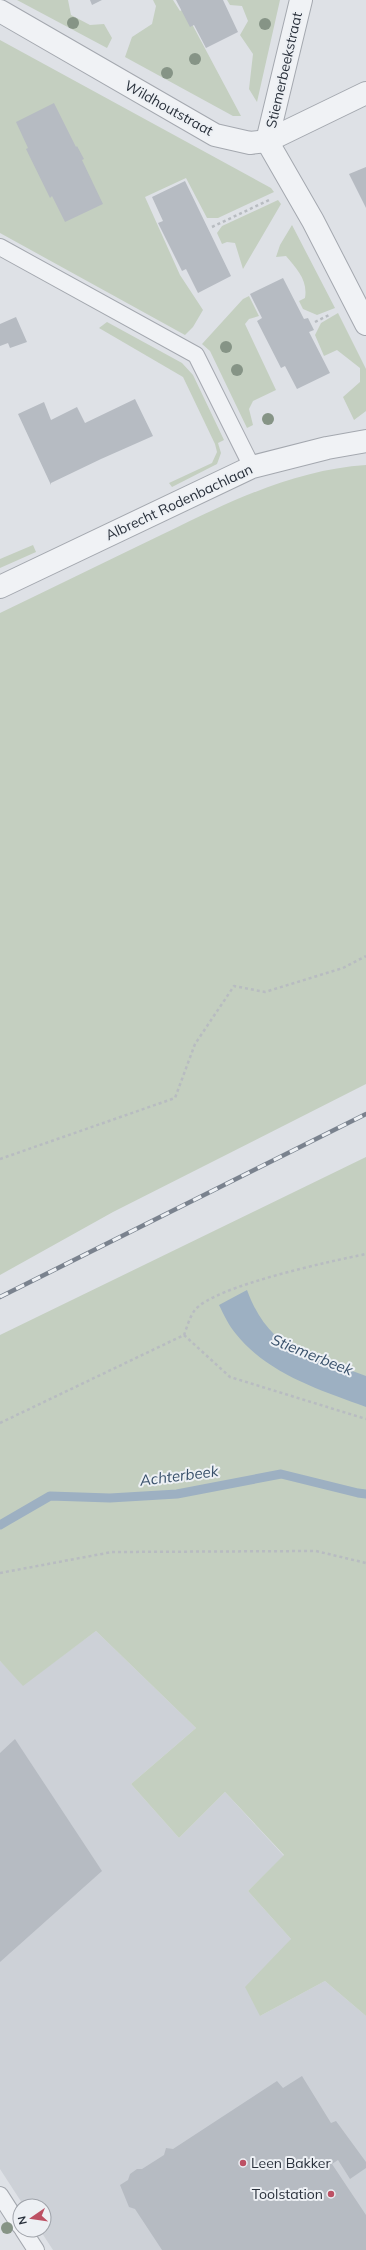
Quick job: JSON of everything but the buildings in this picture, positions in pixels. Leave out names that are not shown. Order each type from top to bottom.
[{"type":"street","name":"Stiemerbeekstraat","points":[[268,141],[301,0]]},
{"type":"street","name":"Wildhoutstraat","points":[[0,11],[214,135],[250,143],[268,141]]},
{"type":"street","points":[[366,93],[268,141],[314,221],[366,324]]},
{"type":"street","name":"Albrecht Rodenbachlaan","points":[[0,587],[252,467],[327,448],[366,441]]},
{"type":"lane","points":[[0,247],[196,355],[252,467]]},
{"type":"lane","points":[[0,2195],[12,2214]]},
{"type":"lane","points":[[28,2238],[36,2250]]},
{"type":"path","points":[[212,227],[274,198]]},
{"type":"path","points":[[315,322],[334,312]]},
{"type":"path","points":[[0,1159],[175,1098],[194,1044],[234,986],[265,992],[343,968],[366,956]]},
{"type":"path","points":[[0,1423],[184,1335],[195,1310],[211,1298],[244,1285],[366,1254]]},
{"type":"path","points":[[184,1335],[230,1376],[366,1419]]},
{"type":"path","points":[[0,1573],[112,1552],[316,1551],[366,1563]]},
{"type":"shaded area","points":[[96,1631],[196,1728],[131,1784],[179,1838],[225,1792],[284,1856],[248,1891],[291,1939],[260,2016],[325,1981],[366,2016],[366,2250],[53,2250],[45,2238],[52,2238],[52,2198],[19,2198],[0,2169],[0,1661],[23,1685]]},
{"type":"green space","points":[[17,0],[68,0],[71,15],[90,25],[104,24],[112,38],[107,48]]},
{"type":"green space","points":[[153,0],[173,0],[180,11],[184,9],[241,116],[233,116],[125,57],[132,37],[152,24],[156,6]]},
{"type":"green space","points":[[227,0],[280,0],[257,102],[249,89],[253,54],[240,35],[248,21],[242,6],[230,5]]},
{"type":"green space","points":[[0,40],[271,188],[274,192],[218,218],[207,218],[186,178],[145,197],[180,275],[203,310],[193,327],[185,335],[0,233]]},
{"type":"green space","points":[[278,200],[281,204],[243,269],[235,243],[227,242],[222,244],[217,233],[222,226]]},
{"type":"green space","points":[[292,225],[335,308],[317,315],[303,309],[299,301],[305,298],[305,286],[301,275],[286,256],[276,257],[280,245]]},
{"type":"green space","points":[[249,296],[259,316],[249,319],[245,324],[276,390],[253,401],[249,409],[253,425],[247,428],[210,351],[202,344],[243,299]]},
{"type":"green space","points":[[338,313],[366,369],[366,411],[354,420],[343,397],[360,382],[360,368],[337,350],[324,356],[315,335],[321,323]]},
{"type":"green space","points":[[107,322],[182,363],[193,375],[224,440],[218,443],[221,453],[217,464],[172,487],[169,483],[212,463],[217,452],[215,444],[183,377],[99,328]]},
{"type":"green space","points":[[366,465],[366,1084],[113,1212],[0,1275],[0,613],[235,500],[286,481],[312,474],[339,468]]},
{"type":"green space","points":[[33,545],[36,552],[0,568],[0,559]]},
{"type":"green space","points":[[366,1157],[366,2016],[325,1981],[260,2016],[245,1987],[291,1939],[248,1891],[284,1855],[225,1792],[179,1838],[131,1784],[196,1728],[96,1631],[23,1686],[0,1661],[0,1335]]},
{"type":"water","points":[[247,1290],[256,1311],[267,1327],[280,1339],[294,1349],[310,1356],[366,1376],[366,1407],[296,1379],[263,1360],[249,1348],[231,1328],[219,1305]]},
{"type":"waterway","name":"Achterbeek","points":[[0,1525],[50,1496],[110,1498],[177,1494],[281,1474],[366,1494]]},
{"type":"railway","points":[[0,1297],[366,1114]]},
{"type":"place","name":"Leen Bakker","points":[[243,2163]]},
{"type":"place","name":"Toolstation","points":[[331,2194]]},
{"type":"water label","name":"Stiemerbeek","points":[[312,1355]]}]
